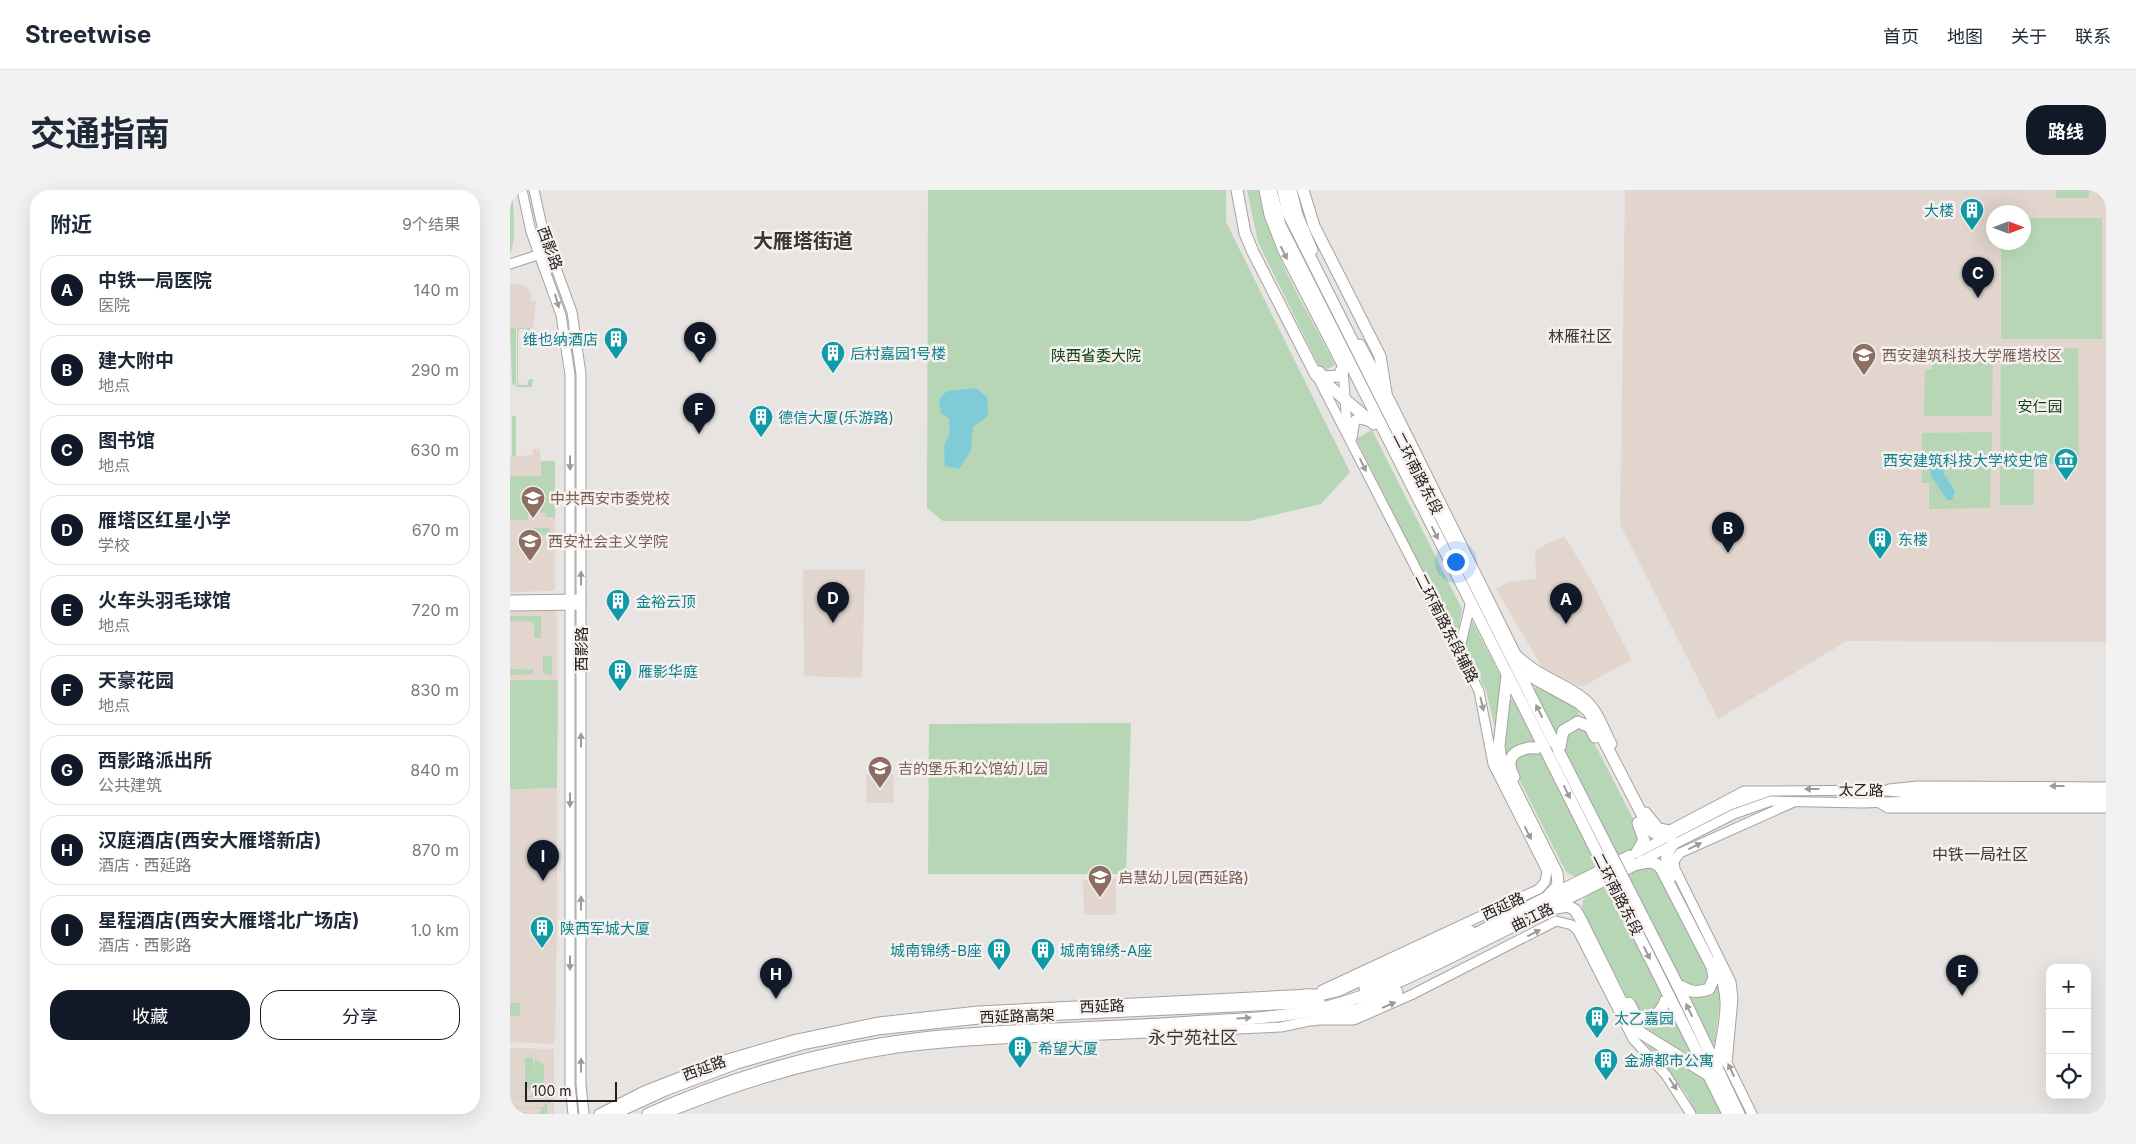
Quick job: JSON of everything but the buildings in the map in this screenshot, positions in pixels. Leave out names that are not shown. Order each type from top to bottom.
[{"type":"highway","points":[[1237,190],[1237,199],[1245,233],[1253,252],[1316,375],[1374,423]]},
{"type":"highway","points":[[1242,190],[1246,217],[1258,251],[1320,374],[1323,377],[1334,378],[1339,376],[1341,357]]},
{"type":"highway","points":[[1272,190],[1280,225],[1341,357],[1383,440],[1392,450]]},
{"type":"highway","name":"二环南路东段","points":[[1283,190],[1288,213],[1366,361],[1390,417],[1677,984],[1717,1067]]},
{"type":"highway","points":[[1299,190],[1313,234],[1375,355],[1366,361]]},
{"type":"highway","points":[[1304,190],[1314,226],[1380,356],[1390,417]]},
{"type":"highway","points":[[1341,357],[1392,450]]},
{"type":"highway","name":"二环南路东段","points":[[1392,450],[1471,601],[1728,1114]]},
{"type":"highway","points":[[1519,670],[1579,703],[1589,712],[1650,830],[1659,836],[1672,840],[1666,864],[1722,976],[1726,989],[1728,999],[1717,1067],[1739,1114]]},
{"type":"highway","points":[[1507,675],[1499,746],[1501,762],[1557,873],[1558,886],[1544,899]]},
{"type":"highway","points":[[1559,752],[1563,731],[1578,722],[1590,727],[1643,834],[1644,840],[1634,858],[1658,864],[1712,967],[1714,978],[1708,989],[1700,992],[1690,992],[1677,984]]},
{"type":"highway","points":[[1545,749],[1534,747],[1519,749],[1512,757],[1510,770],[1566,877],[1577,882]]},
{"type":"highway","name":"曲江路","points":[[1544,899],[1589,888],[1634,858]]},
{"type":"highway","name":"曲江路","points":[[1428,964],[1495,929],[1544,899],[1577,882],[1634,858]]},
{"type":"highway","points":[[1589,888],[1580,902],[1581,909],[1636,1016],[1654,1017],[1663,1010],[1668,994]]},
{"type":"highway","points":[[1544,899],[1575,910],[1633,1025],[1640,1033],[1707,1074]]},
{"type":"highway","points":[[1305,995],[1320,995],[1337,990],[1454,936],[1495,929]]},
{"type":"highway","points":[[1314,1020],[1359,1009],[1477,952],[1495,929]]},
{"type":"highway","name":"西延路高架","points":[[613,1114],[664,1090],[737,1063],[800,1045],[857,1032],[968,1018],[1305,1004],[1334,1000],[1428,964]]},
{"type":"highway","name":"西延路高架","points":[[648,1114],[742,1078],[853,1049],[958,1034],[1119,1028],[1278,1016],[1358,999],[1428,964]]},
{"type":"main road","name":"西影路","points":[[522,190],[531,232],[561,315],[569,366],[570,1084],[573,1114]]},
{"type":"main road","name":"西影路","points":[[534,190],[539,217],[572,312],[580,365],[581,1084],[584,1114]]},
{"type":"main road","points":[[1264,190],[1269,215],[1283,251],[1341,357],[1347,432]]},
{"type":"main road","points":[[1292,190],[1298,215],[1307,239],[1364,353],[1366,361],[1386,392],[1516,654]]},
{"type":"main road","points":[[510,264],[540,256],[550,251]]},
{"type":"main road","name":"二环南路东段辅路","points":[[1316,375],[1479,691],[1493,764],[1547,871],[1544,899]]},
{"type":"main road","points":[[1352,442],[1355,420],[1360,419],[1374,423]]},
{"type":"main road","points":[[510,600],[581,602]]},
{"type":"main road","points":[[1459,652],[1471,601]]},
{"type":"main road","points":[[510,606],[570,602]]},
{"type":"main road","points":[[1505,644],[1530,668],[1585,699],[1596,713],[1650,820],[1659,828],[1670,830],[1744,791],[1770,791]]},
{"type":"main road","points":[[1879,790],[1918,786],[2106,787]]},
{"type":"main road","name":"太乙路","points":[[1672,840],[1730,805],[1770,791],[1879,790],[1918,794],[2106,795]]},
{"type":"main road","name":"太乙路","points":[[1634,858],[1672,840],[1771,800],[1879,803],[1914,801],[2106,801]]},
{"type":"main road","points":[[1752,1114],[1727,1063],[1733,998],[1731,982],[1675,869],[1674,861],[1680,853],[1794,802]]},
{"type":"main road","points":[[1879,803],[1888,808],[2106,808]]},
{"type":"main road","name":"西延路","points":[[599,1114],[654,1087],[724,1060],[793,1040],[863,1024],[966,1012],[1305,995],[1340,984],[1544,899]]},
{"type":"main road","points":[[1314,1020],[1354,1020],[1411,995],[1556,921],[1572,926],[1578,931],[1633,1039],[1666,1075],[1691,1114]]},
{"type":"main road","name":"西延路","points":[[665,1114],[720,1092],[781,1073],[837,1059],[896,1048],[979,1040],[1281,1027],[1314,1020]]},
{"type":"shaded area","name":"西安建筑科技大学雁塔校区","points":[[1625,190],[2106,190],[2106,642],[1847,641],[1718,719],[1620,524]]},
{"type":"shaded area","points":[[510,284],[524,285],[532,293],[531,301],[536,301],[533,328],[510,327]]},
{"type":"shaded area","name":"中共西安市委党校","points":[[533,449],[539,449],[541,461],[555,461],[555,589],[553,591],[510,592],[510,457],[533,455]]},
{"type":"shaded area","points":[[1564,536],[1590,578],[1632,660],[1581,687],[1543,669],[1496,589],[1508,582],[1536,579],[1535,550]]},
{"type":"shaded area","points":[[803,570],[865,570],[862,678],[804,676]]},
{"type":"shaded area","points":[[510,609],[553,609],[557,613],[557,920],[555,1041],[553,1044],[510,1042]]},
{"type":"shaded area","name":"吉的堡乐和公馆幼儿园","points":[[893,774],[894,803],[867,803],[866,775]]},
{"type":"shaded area","name":"启慧幼儿园(西延路)","points":[[1116,879],[1116,915],[1084,915],[1083,880]]},
{"type":"shaded area","points":[[510,1048],[554,1049],[554,1114],[510,1114]]},
{"type":"green space","points":[[510,190],[512,190],[514,223],[510,254]]},
{"type":"green space","name":"陕西省委大院","points":[[928,190],[1226,190],[1226,222],[1350,472],[1321,504],[1249,521],[943,521],[927,508]]},
{"type":"green space","points":[[1247,190],[1259,190],[1263,212],[1280,257],[1290,280],[1335,365],[1322,372],[1258,242]]},
{"type":"green space","points":[[2056,190],[2089,190],[2089,198],[2056,198]]},
{"type":"green space","points":[[2031,218],[2102,218],[2102,339],[2001,339],[2001,250],[2031,250]]},
{"type":"green space","points":[[510,327],[516,328],[516,387],[512,383]]},
{"type":"green space","points":[[517,328],[530,328],[532,348],[529,349],[527,329],[519,329],[518,333],[518,381],[519,385],[527,385],[529,379],[533,379],[532,387],[517,387]]},
{"type":"green space","name":"安仁园","points":[[2001,348],[2078,348],[2079,463],[2034,464],[2034,505],[2000,505]]},
{"type":"green space","points":[[1932,353],[1993,353],[1992,416],[1924,416],[1925,369],[1932,369]]},
{"type":"green space","points":[[512,416],[516,416],[516,456],[512,457]]},
{"type":"green space","points":[[1372,430],[1462,609],[1457,640],[1356,439]]},
{"type":"green space","points":[[1992,432],[1990,508],[1929,509],[1929,483],[1922,483],[1922,433]]},
{"type":"green space","points":[[541,461],[555,461],[555,517],[546,517],[546,513],[540,513],[540,502],[534,502],[534,515],[528,515],[528,520],[510,520],[510,476],[541,476]]},
{"type":"green space","points":[[529,528],[550,528],[550,535],[529,534]]},
{"type":"green space","points":[[510,616],[541,616],[541,638],[534,638],[534,624],[529,621],[510,622]]},
{"type":"green space","points":[[1471,619],[1503,681],[1497,737],[1486,690],[1465,652]]},
{"type":"green space","points":[[543,656],[552,656],[552,675],[543,673]]},
{"type":"green space","points":[[534,668],[533,674],[510,675],[510,669],[532,670]]},
{"type":"green space","points":[[510,680],[558,680],[557,788],[510,789]]},
{"type":"green space","points":[[1540,685],[1574,704],[1641,834],[1638,846],[1584,875],[1574,876],[1566,872],[1505,751],[1510,700]]},
{"type":"green space","points":[[1131,723],[1126,874],[928,874],[929,724]]},
{"type":"green space","points":[[1644,865],[1656,868],[1718,986],[1720,1000],[1715,1043],[1690,1055],[1646,1031],[1641,1026],[1582,908],[1583,900],[1587,895]]},
{"type":"green space","points":[[510,1003],[520,1003],[520,1016],[510,1016]]},
{"type":"green space","points":[[1646,1044],[1699,1073],[1706,1082],[1722,1114],[1696,1114],[1687,1095]]},
{"type":"green space","points":[[525,1058],[533,1058],[534,1071],[535,1059],[544,1065],[544,1083],[532,1097],[510,1097],[531,1096],[535,1092],[530,1091],[525,1086]]},
{"type":"green space","points":[[547,1104],[547,1114],[539,1114],[542,1108],[515,1108],[519,1112],[510,1108],[544,1107]]},
{"type":"water","points":[[976,388],[987,397],[988,416],[973,427],[971,450],[959,469],[945,466],[944,446],[950,433],[949,418],[941,414],[939,399],[947,391]]},
{"type":"water","points":[[1938,458],[1943,463],[1944,474],[1955,491],[1952,500],[1947,500],[1931,476],[1930,460]]},
{"type":"place","name":"大楼","points":[[1972,231]]},
{"type":"place","name":"图书馆","points":[[1978,298]]},
{"type":"place","name":"维也纳酒店","points":[[616,360]]},
{"type":"place","name":"西影路派出所","points":[[700,363]]},
{"type":"place","name":"后村嘉园1号楼","points":[[833,374]]},
{"type":"place","name":"西安建筑科技大学雁塔校区","points":[[1864,376]]},
{"type":"place","name":"天豪花园","points":[[699,434]]},
{"type":"place","name":"德信大厦(乐游路)","points":[[761,438]]},
{"type":"place","name":"西安建筑科技大学校史馆","points":[[2066,481]]},
{"type":"place","name":"中共西安市委党校","points":[[533,519]]},
{"type":"place","name":"建大附中","points":[[1728,553]]},
{"type":"place","name":"东楼","points":[[1880,560]]},
{"type":"place","name":"西安社会主义学院","points":[[530,562]]},
{"type":"place","name":"金裕云顶","points":[[618,622]]},
{"type":"place","name":"雁塔区红星小学","points":[[833,623]]},
{"type":"place","name":"中铁一局医院","points":[[1566,624]]},
{"type":"place","name":"雁影华庭","points":[[620,692]]},
{"type":"place","name":"吉的堡乐和公馆幼儿园","points":[[880,789]]},
{"type":"place","name":"星程酒店(西安大雁塔北广场店)","points":[[543,881]]},
{"type":"place","name":"启慧幼儿园(西延路)","points":[[1100,898]]},
{"type":"place","name":"陕西军城大厦","points":[[542,949]]},
{"type":"place","name":"城南锦绣-B座","points":[[999,971]]},
{"type":"place","name":"城南锦绣-A座","points":[[1043,971]]},
{"type":"place","name":"火车头羽毛球馆","points":[[1962,996]]},
{"type":"place","name":"汉庭酒店(西安大雁塔新店)","points":[[776,999]]},
{"type":"place","name":"太乙嘉园","points":[[1597,1039]]},
{"type":"place","name":"希望大厦","points":[[1020,1069]]},
{"type":"place","name":"金源都市公寓","points":[[1606,1081]]},
{"type":"district","name":"大雁塔街道","points":[[803,241]]},
{"type":"district","name":"林雁社区","points":[[1580,336]]},
{"type":"district","name":"中铁一局社区","points":[[1980,854]]},
{"type":"district","name":"永宁苑社区","points":[[1193,1037]]}]
